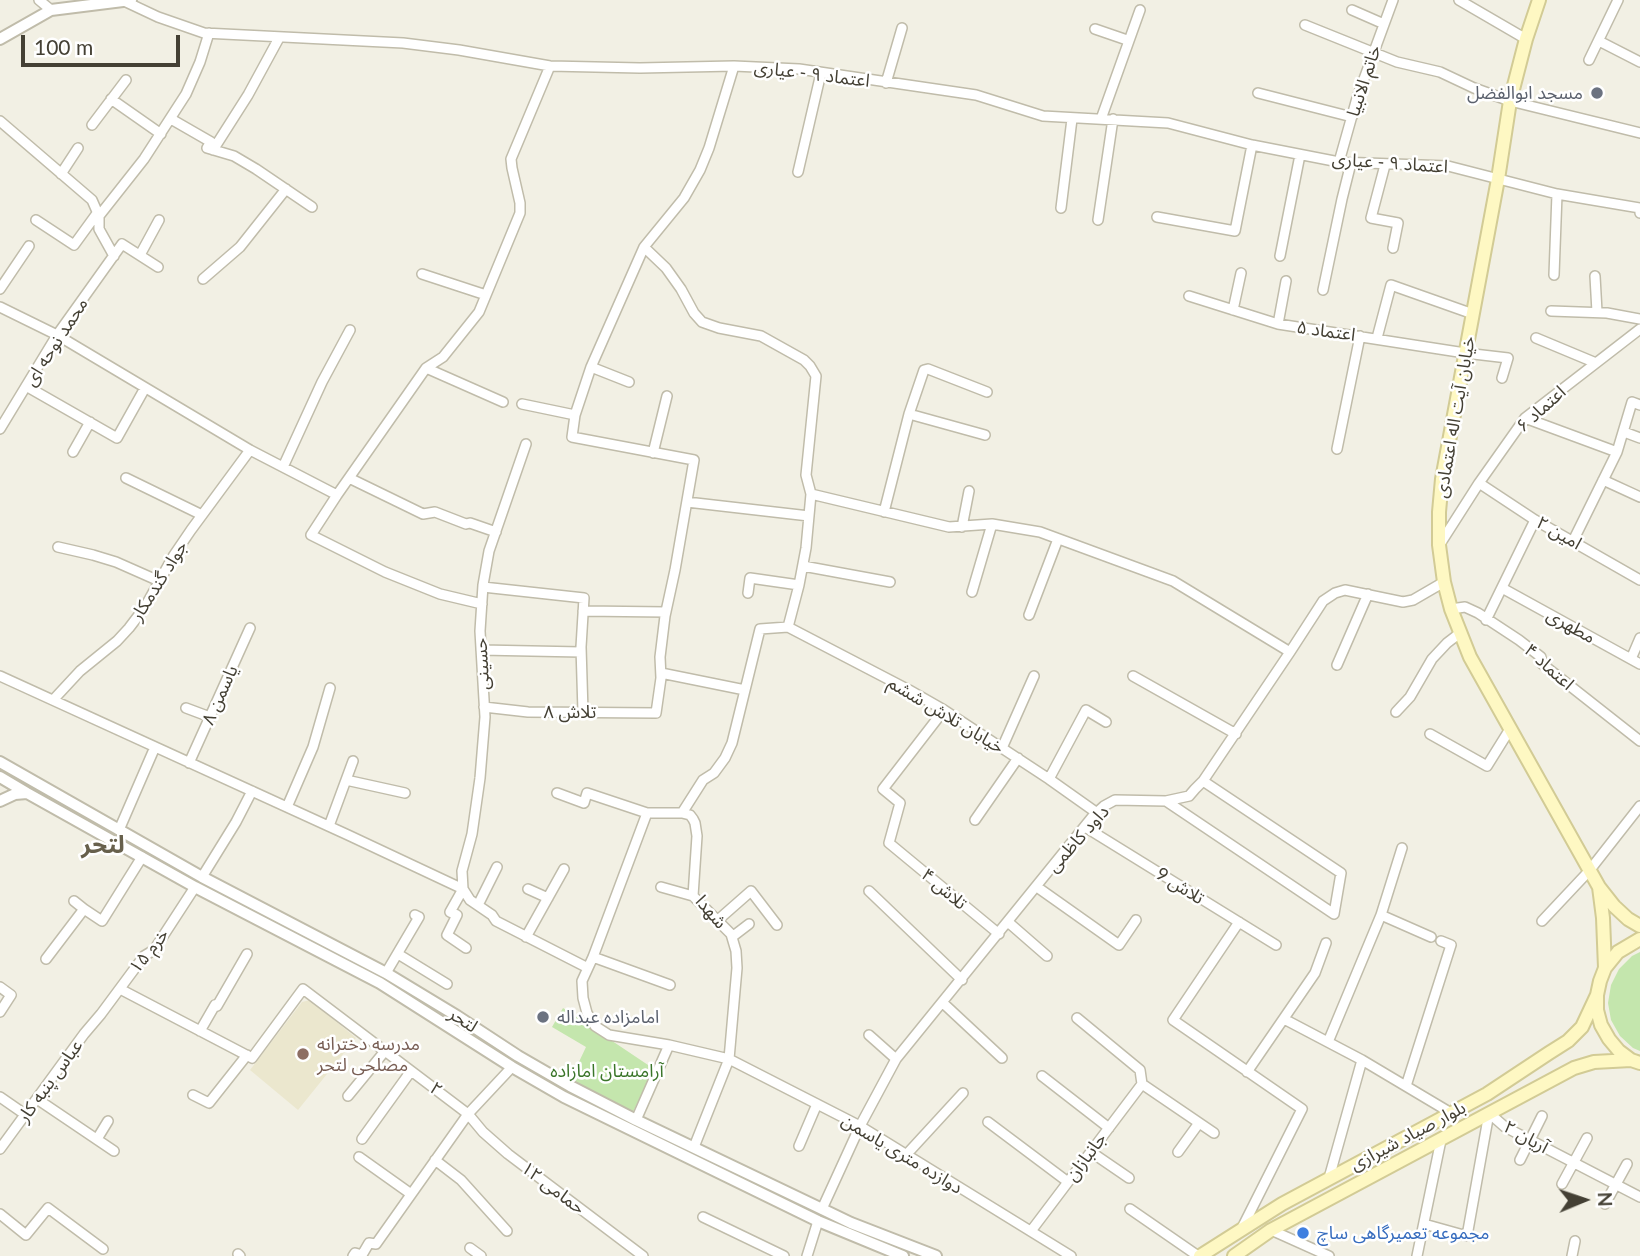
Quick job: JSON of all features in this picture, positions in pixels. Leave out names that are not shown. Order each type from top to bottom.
[{"type":"main road","name":"خیابان آیت اله اعتمادی","points":[[1539,0],[1510,101],[1442,479],[1439,512],[1444,582],[1451,609],[1470,657],[1589,871],[1614,906],[1640,926]]},
{"type":"main road","points":[[1599,887],[1605,968]]},
{"type":"main road","points":[[1605,968],[1618,952],[1640,939]]},
{"type":"main road","name":"بلوار صیاد شیرازی","points":[[1199,1256],[1282,1204],[1487,1094],[1568,1041],[1582,1027],[1597,995],[1605,968]]},
{"type":"main road","points":[[1597,995],[1597,1010],[1605,1032],[1619,1051],[1636,1061]]},
{"type":"main road","name":"بلوار صیاد شیرازی","points":[[1234,1256],[1270,1230],[1574,1068],[1594,1062],[1636,1061]]},
{"type":"street","points":[[39,0],[51,10]]},
{"type":"street","name":"اعتماد ۹ - عیاری","points":[[123,0],[158,17],[204,33],[403,43],[550,66],[734,66],[799,69],[966,94],[1043,116],[1150,121],[1178,125],[1252,145],[1339,162],[1448,166],[1557,194],[1640,208],[1640,213]]},
{"type":"street","points":[[0,39],[51,10],[131,0]]},
{"type":"street","name":"خاتم الانبیا","points":[[1339,162],[1357,98],[1393,0]]},
{"type":"street","points":[[1459,0],[1526,39]]},
{"type":"street","points":[[1589,61],[1617,2],[1606,0]]},
{"type":"street","points":[[1101,119],[1139,10]]},
{"type":"street","points":[[1352,10],[1384,24]]},
{"type":"street","points":[[1305,25],[1397,62],[1440,72],[1510,101],[1640,133]]},
{"type":"street","points":[[886,83],[902,28]]},
{"type":"street","points":[[1095,29],[1128,40]]},
{"type":"street","points":[[36,220],[74,245],[144,159],[171,120],[200,62],[209,33]]},
{"type":"street","points":[[213,150],[248,95],[279,38]]},
{"type":"street","points":[[1599,41],[1640,62]]},
{"type":"street","points":[[482,604],[440,594],[384,572],[311,535],[426,368],[443,356],[479,312],[520,213],[511,159],[550,66]]},
{"type":"street","points":[[734,66],[700,170],[684,198],[644,247],[591,367],[575,415],[572,437],[694,460],[666,612],[660,657],[661,673],[745,691]]},
{"type":"street","points":[[798,172],[821,73]]},
{"type":"street","points":[[92,125],[125,79]]},
{"type":"street","points":[[1258,93],[1352,117]]},
{"type":"street","points":[[111,99],[161,134]]},
{"type":"street","points":[[1060,208],[1072,119]]},
{"type":"street","points":[[1098,219],[1113,119]]},
{"type":"street","points":[[171,120],[211,142],[207,148],[234,156],[312,207]]},
{"type":"street","points":[[0,121],[92,200],[99,214],[99,229],[114,256],[122,244],[158,267]]},
{"type":"street","points":[[1157,217],[1235,231],[1252,145]]},
{"type":"street","points":[[61,174],[78,148]]},
{"type":"street","points":[[1280,256],[1300,155]]},
{"type":"street","points":[[1323,290],[1351,163]]},
{"type":"street","points":[[1385,164],[1371,218],[1398,223],[1392,248]]},
{"type":"street","points":[[203,279],[240,247],[286,189]]},
{"type":"street","points":[[1554,275],[1557,194]]},
{"type":"street","points":[[140,255],[159,220]]},
{"type":"street","points":[[0,289],[29,246]]},
{"type":"street","points":[[557,793],[584,803],[587,793],[647,814],[682,813],[703,780],[714,773],[725,758],[732,743],[760,629],[788,627],[806,548],[811,494],[806,475],[816,376],[804,360],[761,336],[702,322],[666,268],[644,247]]},
{"type":"street","name":"محمد نوحه ای","points":[[0,429],[57,335],[114,256]]},
{"type":"street","points":[[1233,310],[1241,273]]},
{"type":"street","points":[[422,274],[486,295]]},
{"type":"street","points":[[1595,276],[1597,312]]},
{"type":"street","points":[[1278,324],[1286,281]]},
{"type":"street","points":[[1377,338],[1391,285],[1473,314]]},
{"type":"street","name":"اعتماد ۵","points":[[1189,296],[1278,324],[1508,358],[1502,378]]},
{"type":"street","points":[[0,307],[57,335],[250,450],[337,495]]},
{"type":"street","points":[[1551,311],[1597,312],[1640,319]]},
{"type":"street","points":[[283,467],[322,382],[351,330]]},
{"type":"street","name":"اعتماد ۶","points":[[1440,545],[1525,418],[1639,331]]},
{"type":"street","points":[[1337,449],[1360,336]]},
{"type":"street","points":[[1536,338],[1596,363]]},
{"type":"street","points":[[591,367],[629,382]]},
{"type":"street","points":[[426,368],[503,402]]},
{"type":"street","points":[[884,512],[909,414],[926,369],[987,392]]},
{"type":"street","points":[[26,386],[117,438],[145,387]]},
{"type":"street","points":[[653,453],[667,396]]},
{"type":"street","points":[[1573,541],[1617,452],[1632,402],[1640,405]]},
{"type":"street","points":[[522,404],[575,415]]},
{"type":"street","points":[[909,414],[985,435]]},
{"type":"street","points":[[1525,418],[1617,452]]},
{"type":"street","points":[[73,453],[90,422]]},
{"type":"street","points":[[1624,432],[1640,438]]},
{"type":"street","name":"حسینی","points":[[466,948],[447,935],[457,915],[450,912],[463,889],[463,871],[472,834],[480,778],[484,732],[481,650],[483,587],[489,551],[526,444]]},
{"type":"street","name":"جواد گندمکار","points":[[54,699],[80,671],[130,628],[174,555],[250,450]]},
{"type":"street","points":[[126,478],[202,515]]},
{"type":"street","points":[[349,478],[423,514],[435,512],[496,532]]},
{"type":"street","points":[[1603,480],[1640,497]]},
{"type":"street","name":"امین ۲","points":[[1479,483],[1535,520],[1640,580]]},
{"type":"street","points":[[962,527],[969,491]]},
{"type":"street","points":[[811,494],[949,527],[992,524],[1040,532],[1172,581],[1290,652]]},
{"type":"street","points":[[687,502],[809,516]]},
{"type":"street","points":[[1486,620],[1535,520]]},
{"type":"street","points":[[972,592],[992,524]]},
{"type":"street","points":[[1030,615],[1058,539]]},
{"type":"street","points":[[58,547],[116,562],[159,581]]},
{"type":"street","points":[[803,566],[890,582]]},
{"type":"street","points":[[748,593],[750,578],[799,585]]},
{"type":"street","name":"داود کاظمی","points":[[822,1209],[860,1126],[897,1059],[1097,813],[1115,800],[1166,800],[1189,796],[1236,734],[1323,601],[1335,593],[1345,590],[1404,602],[1413,600],[1444,582]]},
{"type":"street","points":[[483,587],[584,598],[581,652],[583,712]]},
{"type":"street","name":"مطهری","points":[[1502,588],[1636,662]]},
{"type":"street","points":[[1336,665],[1368,594]]},
{"type":"street","name":"اعتماد ۴","points":[[1451,609],[1465,607],[1478,613],[1533,650],[1541,657],[1541,663],[1640,741]]},
{"type":"street","points":[[583,611],[666,612]]},
{"type":"street","name":"خیابان تلاش ششم","points":[[788,627],[944,710],[1097,813]]},
{"type":"street","name":"یاسمن ۸","points":[[189,763],[250,628]]},
{"type":"street","points":[[1396,712],[1410,697],[1432,659],[1460,633]]},
{"type":"street","points":[[1636,662],[1640,638]]},
{"type":"street","points":[[481,650],[581,652]]},
{"type":"street","name":"تلاش ۸","points":[[484,707],[528,712],[656,713],[661,673]]},
{"type":"street","points":[[0,676],[463,889],[470,900],[492,915],[496,921],[588,968],[647,814]]},
{"type":"street","points":[[1002,748],[1034,676]]},
{"type":"street","points":[[1133,676],[1236,734]]},
{"type":"street","points":[[287,807],[313,747],[330,688]]},
{"type":"street","points":[[186,708],[210,717]]},
{"type":"street","name":"تلاش ۴","points":[[944,710],[883,789],[900,803],[889,843],[999,934]]},
{"type":"street","points":[[1049,779],[1086,710],[1105,722]]},
{"type":"street","points":[[1430,734],[1488,766],[1510,729]]},
{"type":"street","points":[[119,830],[155,747]]},
{"type":"street","points":[[975,820],[1018,758]]},
{"type":"street","points":[[329,826],[353,761]]},
{"type":"street","name":"لتحر","points":[[0,762],[119,830],[198,882],[380,983],[564,1097],[818,1221],[903,1256]]},
{"type":"street","name":"لتحر","points":[[0,777],[142,857],[386,973],[570,1086],[851,1223],[936,1256]]},
{"type":"street","points":[[346,780],[405,793]]},
{"type":"street","points":[[1166,800],[1334,914],[1341,873],[1203,781]]},
{"type":"street","name":"خرم ۱۵","points":[[101,1014],[144,956],[154,950],[236,822],[252,791]]},
{"type":"street","points":[[0,801],[15,794],[27,793]]},
{"type":"street","points":[[1542,921],[1589,871],[1640,806]]},
{"type":"street","name":"شهدا","points":[[682,813],[690,815],[697,829],[693,896],[732,937],[737,968],[729,1059],[694,1147]]},
{"type":"street","name":"تلاش 9","points":[[1085,827],[1276,945]]},
{"type":"street","points":[[1328,1042],[1381,915],[1402,848]]},
{"type":"street","points":[[74,901],[102,921],[142,857]]},
{"type":"street","points":[[478,905],[497,867]]},
{"type":"street","points":[[526,937],[564,869]]},
{"type":"street","points":[[661,887],[693,896]]},
{"type":"street","points":[[1037,887],[1119,945],[1136,920]]},
{"type":"street","points":[[528,889],[548,898]]},
{"type":"street","points":[[718,920],[751,891],[777,925]]},
{"type":"street","points":[[869,891],[962,980]]},
{"type":"street","points":[[46,958],[85,909]]},
{"type":"street","points":[[386,973],[419,918],[415,915]]},
{"type":"street","points":[[1381,915],[1431,937]]},
{"type":"street","points":[[1008,922],[1047,956]]},
{"type":"street","points":[[1239,922],[1173,1020],[1302,1109],[1241,1230]]},
{"type":"street","points":[[732,937],[749,924]]},
{"type":"street","points":[[1406,1086],[1451,945],[1441,942]]},
{"type":"street","points":[[1248,1072],[1315,973],[1326,943]]},
{"type":"street","points":[[200,1031],[247,954]]},
{"type":"street","points":[[398,954],[447,984]]},
{"type":"street","points":[[593,957],[670,985]]},
{"type":"street","name":"دوازده متری یاسمن","points":[[588,968],[582,981],[587,1013],[595,1026],[609,1035],[729,1059],[860,1126],[1071,1256]]},
{"type":"street","points":[[0,988],[11,995],[0,1012]]},
{"type":"street","points":[[120,989],[247,1055],[209,1103],[193,1095]]},
{"type":"street","name":"۲","points":[[247,1055],[252,1058],[303,989],[468,1114]]},
{"type":"street","points":[[943,1003],[1002,1058]]},
{"type":"street","name":"عباس پنبه کار","points":[[0,1149],[101,1014]]},
{"type":"street","points":[[450,1026],[457,1016]]},
{"type":"street","points":[[1077,1018],[1140,1070],[1142,1084],[1214,1133]]},
{"type":"street","points":[[1284,1019],[1362,1060],[1451,1113]]},
{"type":"street","points":[[869,1035],[897,1059]]},
{"type":"street","points":[[636,1119],[669,1045]]},
{"type":"street","points":[[348,1096],[385,1051]]},
{"type":"street","points":[[360,1256],[369,1243],[376,1244],[468,1114],[512,1067],[518,1056]]},
{"type":"street","points":[[1329,1178],[1362,1060]]},
{"type":"street","points":[[362,1139],[411,1071]]},
{"type":"street","points":[[1042,1076],[1109,1128]]},
{"type":"street","name":"جانبازان","points":[[1031,1231],[1142,1084]]},
{"type":"street","points":[[906,1155],[963,1093]]},
{"type":"street","points":[[0,1097],[26,1115]]},
{"type":"street","points":[[37,1100],[114,1151]]},
{"type":"street","points":[[799,1146],[817,1104]]},
{"type":"street","points":[[1424,1224],[1467,1236],[1489,1113]]},
{"type":"street","name":"آریان ۲","points":[[1489,1113],[1505,1127],[1640,1197]]},
{"type":"street","name":"حمامی ۱۲","points":[[468,1114],[483,1132],[508,1154],[643,1256]]},
{"type":"street","points":[[1520,1160],[1542,1116]]},
{"type":"street","points":[[97,1139],[108,1121]]},
{"type":"street","points":[[988,1122],[1068,1182]]},
{"type":"street","points":[[1178,1152],[1199,1123]]},
{"type":"street","points":[[1562,1184],[1587,1138]]},
{"type":"street","points":[[1417,1256],[1441,1140]]},
{"type":"street","points":[[1091,1152],[1129,1178]]},
{"type":"street","points":[[359,1157],[411,1194]]},
{"type":"street","points":[[435,1160],[461,1180],[507,1231]]},
{"type":"street","points":[[1605,1204],[1626,1164]]},
{"type":"street","points":[[0,1214],[26,1235],[48,1208],[103,1249]]},
{"type":"street","points":[[1130,1209],[1199,1256]]},
{"type":"street","points":[[703,1217],[784,1256]]},
{"type":"street","points":[[807,1256],[818,1221]]},
{"type":"street","points":[[1270,1230],[1329,1256]]},
{"type":"street","points":[[1572,1256],[1575,1241]]},
{"type":"street","points":[[470,1248],[481,1256]]},
{"type":"shaded area","name":"مدرسه دخترانه مصلحی لتحر","points":[[310,1000],[356,1038],[298,1110],[250,1070],[302,1002]]},
{"type":"green space","points":[[1640,952],[1640,1051],[1620,1036],[1611,1020],[1608,1003],[1611,985],[1619,969]]},
{"type":"green space","name":"آرامستان امازاده","points":[[563,1008],[654,1069],[632,1114],[569,1083],[586,1047],[552,1027]]},
{"type":"place","name":"مسجد ابوالفضل","points":[[1597,93]]},
{"type":"place","name":"امامزاده عبداله","points":[[543,1017]]},
{"type":"place","name":"مدرسه دخترانه مصلحی لتحر","points":[[303,1054]]},
{"type":"place","name":"مجموعه تعمیرگاهی ساچ","points":[[1303,1233]]},
{"type":"district","name":"لتحر","points":[[103,845]]}]
